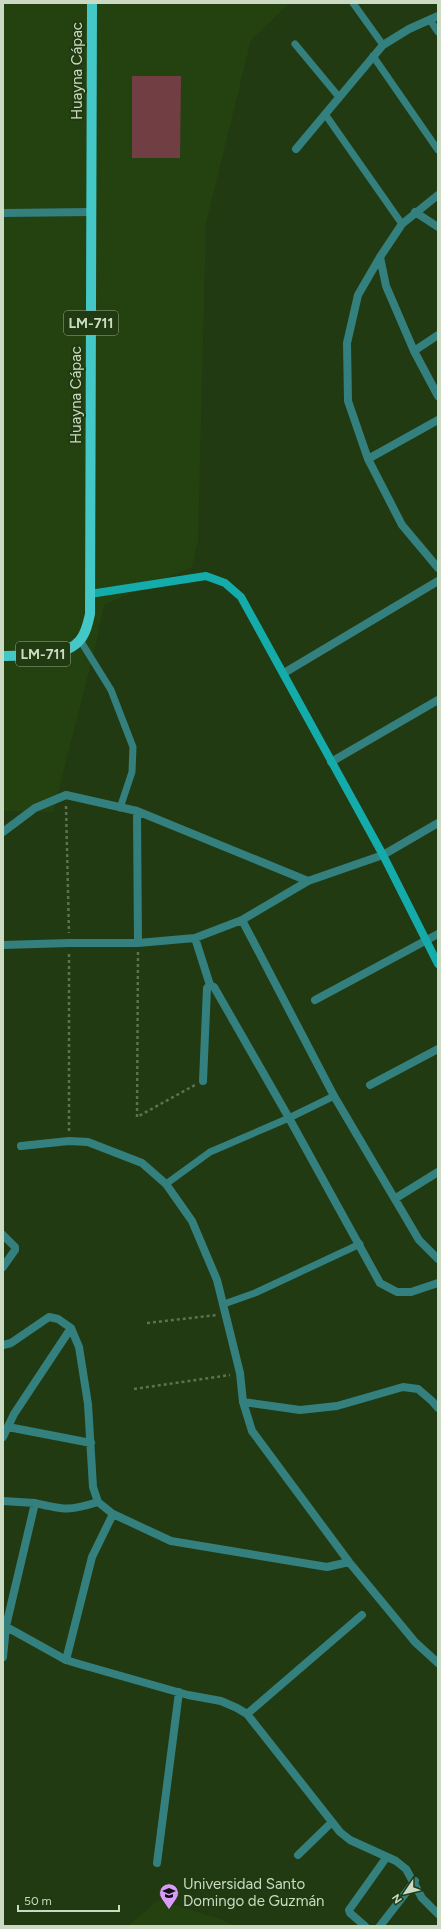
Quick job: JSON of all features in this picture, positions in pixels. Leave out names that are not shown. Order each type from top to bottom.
[{"type":"main road","name":"Huayna Cápac","points":[[80,640],[86,629],[90,614],[92,3]]},
{"type":"main road","name":"LM-711","points":[[3,656],[60,652],[72,648],[80,640]]},
{"type":"street","points":[[296,149],[383,44],[409,28],[438,16]]},
{"type":"street","points":[[438,195],[402,224],[380,256],[358,295],[347,343],[348,401],[368,459],[402,525],[438,568]]},
{"type":"street","points":[[3,213],[91,212]]},
{"type":"street","points":[[416,212],[438,227]]},
{"type":"street","points":[[380,256],[386,286],[414,351],[438,396]]},
{"type":"street","points":[[414,351],[438,335]]},
{"type":"street","points":[[368,459],[438,420]]},
{"type":"street","points":[[90,594],[206,576],[225,583],[241,597],[383,855],[438,964]]},
{"type":"street","points":[[284,673],[438,581]]},
{"type":"street","points":[[331,762],[438,700]]},
{"type":"street","points":[[3,832],[35,808],[66,795],[137,811],[308,881]]},
{"type":"street","points":[[137,811],[138,943]]},
{"type":"street","points":[[3,945],[138,943],[195,938],[242,920],[308,881],[383,855],[438,823]]},
{"type":"street","points":[[242,920],[334,1096],[396,1198],[419,1240],[438,1259]]},
{"type":"street","points":[[315,1000],[438,934]]},
{"type":"street","points":[[195,938],[210,985],[214,987],[290,1118],[380,1283],[397,1292],[411,1292],[438,1283]]},
{"type":"street","points":[[203,1081],[207,988],[210,985]]},
{"type":"street","points":[[370,1085],[438,1049]]},
{"type":"street","points":[[21,1146],[68,1141],[88,1142],[142,1163],[166,1184],[192,1222],[217,1280],[240,1373],[243,1402],[252,1430],[348,1562],[415,1642],[438,1663]]},
{"type":"street","points":[[396,1198],[438,1172]]},
{"type":"street","points":[[3,1235],[15,1246],[3,1267]]},
{"type":"street","points":[[3,1345],[11,1343],[49,1317],[58,1319],[71,1328],[79,1347],[88,1404],[93,1486],[98,1502],[113,1514],[171,1541],[327,1567],[348,1562]]},
{"type":"street","points":[[3,1437],[14,1414],[71,1328]]},
{"type":"street","points":[[243,1402],[300,1410],[337,1406],[403,1387],[418,1389],[438,1408]]},
{"type":"street","points":[[3,1419],[14,1414]]},
{"type":"street","points":[[8,1427],[91,1443]]},
{"type":"street","points":[[3,1501],[35,1503],[65,1510],[76,1509],[98,1502]]},
{"type":"street","points":[[3,1656],[4,1626],[35,1503]]},
{"type":"street","points":[[66,1660],[92,1557],[113,1514]]},
{"type":"street","points":[[247,1714],[362,1615]]},
{"type":"street","points":[[4,1626],[66,1660],[179,1692],[221,1701],[247,1714],[332,1822],[350,1840],[386,1858],[396,1861],[406,1869],[415,1881],[422,1898],[438,1914]]},
{"type":"street","points":[[157,1863],[179,1692]]},
{"type":"street","points":[[298,1855],[332,1822]]},
{"type":"street","points":[[365,1926],[350,1913],[349,1910],[386,1858]]},
{"type":"street","points":[[380,1926],[415,1881]]},
{"type":"lane","points":[[353,3],[383,44]]},
{"type":"lane","points":[[430,20],[438,32]]},
{"type":"lane","points":[[295,44],[339,97]]},
{"type":"lane","points":[[373,56],[438,150]]},
{"type":"lane","points":[[325,114],[402,224]]},
{"type":"lane","points":[[80,640],[111,690],[133,747],[132,772],[120,808]]},
{"type":"lane","points":[[166,1184],[210,1152],[290,1118],[334,1096]]},
{"type":"lane","points":[[224,1304],[255,1293],[360,1244]]},
{"type":"path","points":[[66,795],[69,943],[68,1141]]},
{"type":"path","points":[[138,943],[137,1117],[203,1081]]},
{"type":"path","points":[[147,1323],[225,1314]]},
{"type":"path","points":[[134,1390],[240,1373]]},
{"type":"shaded area","points":[[3,3],[290,3],[251,40],[206,224],[198,542],[192,567],[104,605],[94,652],[53,812],[3,811]]},
{"type":"shaded area","points":[[132,76],[181,76],[180,158],[132,158]]},
{"type":"shaded area","name":"Universidad Santo Domingo de Guzmán","points":[[158,1900],[224,1920],[233,1926],[128,1926]]},
{"type":"place","name":"Universidad Santo Domingo de Guzmán","points":[[169,1910]]}]
